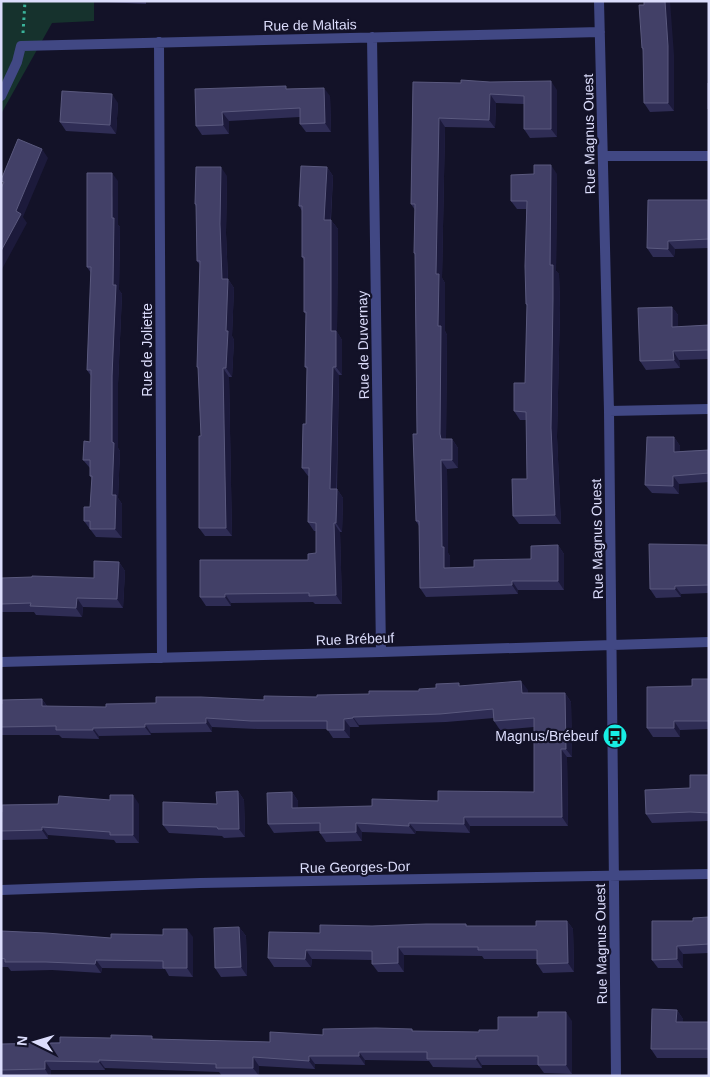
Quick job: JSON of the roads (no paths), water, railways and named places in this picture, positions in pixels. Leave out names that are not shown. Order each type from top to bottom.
[{"type":"street","name":"Rue Magnus Ouest","points":[[599,1],[609,411],[616,1076]]},
{"type":"street","name":"Rue de Maltais","points":[[1,96],[17,62],[22,46],[600,32]]},
{"type":"street","name":"Rue de Duvernay","points":[[372,37],[381,652]]},
{"type":"street","name":"Rue de Joliette","points":[[159,42],[162,658]]},
{"type":"street","points":[[603,156],[709,156]]},
{"type":"street","points":[[609,411],[709,409]]},
{"type":"street","name":"Rue Brébeuf","points":[[1,662],[709,642]]},
{"type":"street","name":"Rue Georges-Dor","points":[[1,890],[200,883],[709,874]]},
{"type":"place","name":"Magnus/Brébeuf","points":[[615,736]]}]
